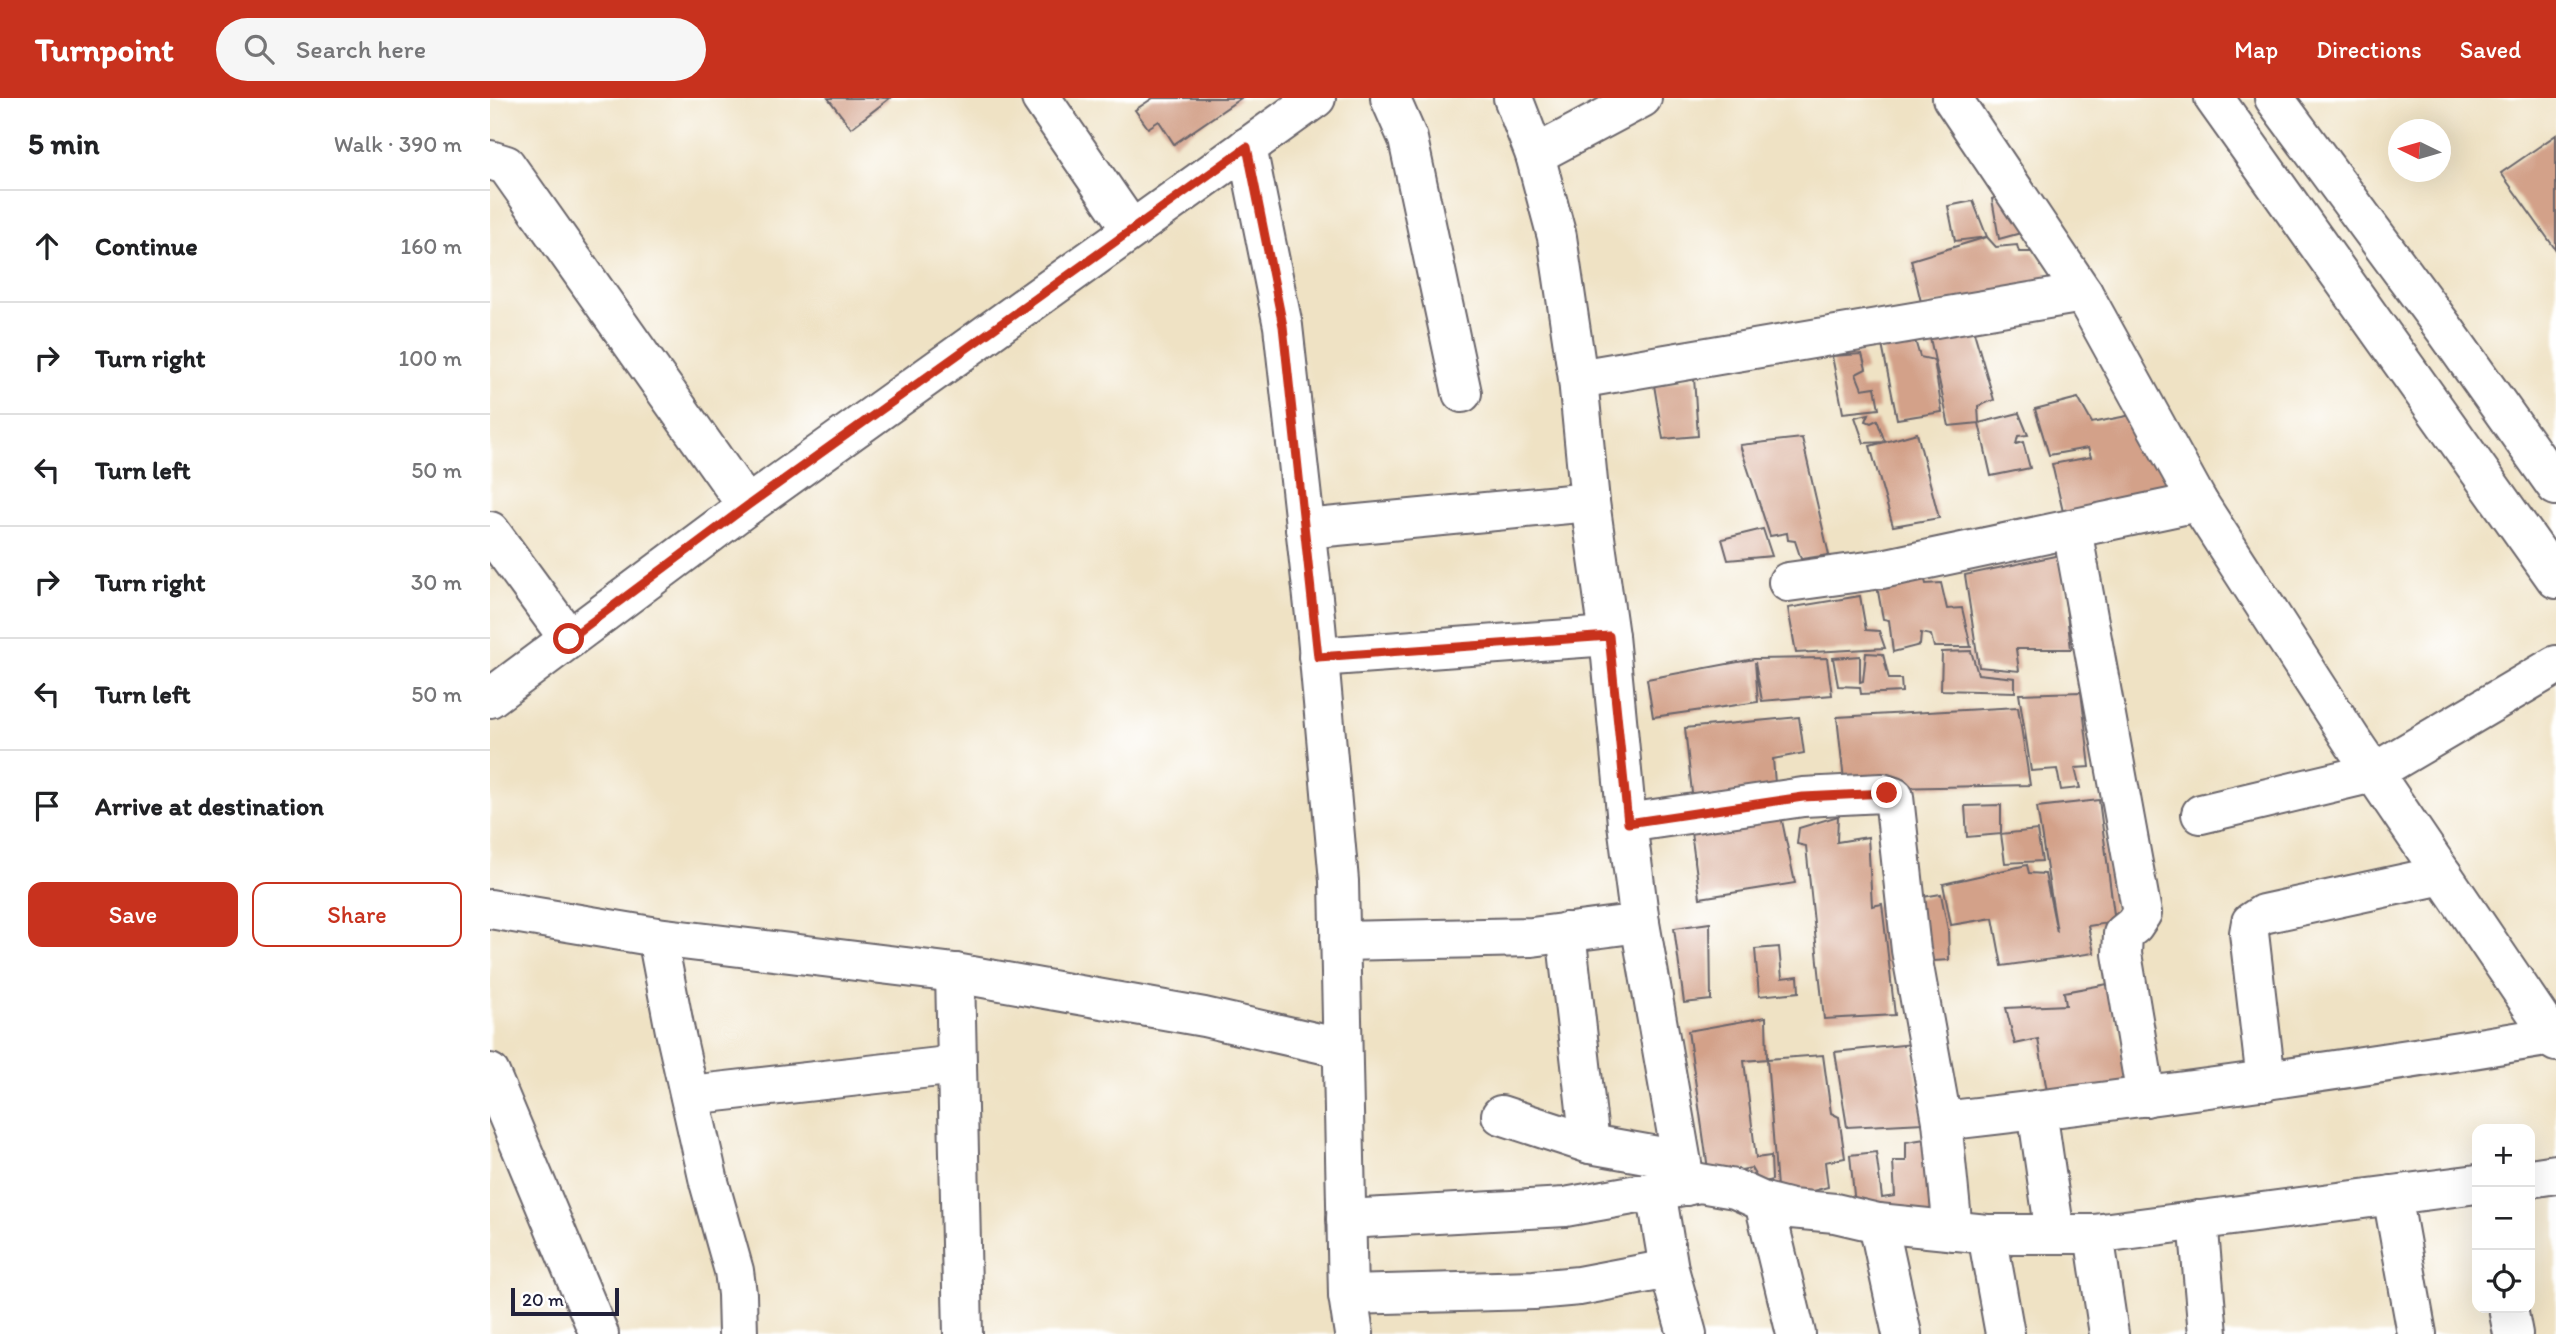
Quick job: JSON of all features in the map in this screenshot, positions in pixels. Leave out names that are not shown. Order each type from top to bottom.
[{"type":"street","points":[[1041,98],[1131,229]]},
{"type":"street","points":[[490,698],[747,506],[1316,98]]},
{"type":"street","points":[[1390,98],[1408,139],[1462,393]]},
{"type":"street","points":[[1513,98],[1535,155],[1557,237],[1578,379],[1628,823],[1674,1179],[1669,1269],[1687,1334]]},
{"type":"street","points":[[1535,155],[1642,98]]},
{"type":"street","points":[[1942,1121],[2266,1081],[2554,1039],[2374,772],[2198,502],[2083,293],[1952,98]]},
{"type":"street","points":[[2214,98],[2556,579]]},
{"type":"street","points":[[2274,98],[2446,331],[2556,486]]},
{"type":"street","points":[[1247,147],[1283,326],[1339,881],[1348,1295],[1354,1334]]},
{"type":"street","points":[[490,160],[506,165],[747,506]]},
{"type":"street","points":[[1578,379],[2083,293]]},
{"type":"street","points":[[1305,529],[1590,502]]},
{"type":"street","points":[[1788,582],[1882,569],[2198,502]]},
{"type":"street","points":[[2072,529],[2141,913],[2134,925],[2123,934],[2122,954],[2146,1097]]},
{"type":"street","points":[[490,531],[569,639]]},
{"type":"street","points":[[1318,657],[1609,636]]},
{"type":"street","points":[[2201,814],[2374,772],[2556,664]]},
{"type":"street","points":[[1628,823],[1803,797],[1882,793],[1894,797],[1911,950],[1942,1121],[1970,1233],[2005,1334]]},
{"type":"street","points":[[2266,1081],[2249,933],[2251,922],[2263,914],[2444,875]]},
{"type":"street","points":[[490,909],[657,937],[955,973],[1204,1017],[1341,1048]]},
{"type":"street","points":[[1340,942],[1506,938],[1640,923]]},
{"type":"street","points":[[1566,932],[1590,1144]]},
{"type":"street","points":[[657,937],[709,1182],[734,1271],[738,1334]]},
{"type":"street","points":[[955,973],[963,1334]]},
{"type":"street","points":[[690,1095],[957,1065]]},
{"type":"street","points":[[490,1073],[599,1334]]},
{"type":"street","points":[[2038,1110],[2055,1234]]},
{"type":"street","points":[[1501,1115],[1590,1144],[1674,1179],[1719,1185],[1791,1209],[1835,1213],[1878,1223],[1970,1233],[2094,1234],[2472,1185]]},
{"type":"street","points":[[2535,1177],[2556,1174]]},
{"type":"street","points":[[1346,1219],[1564,1207],[1674,1179]]},
{"type":"street","points":[[2392,1195],[2417,1334]]},
{"type":"street","points":[[1764,1202],[1796,1334]]},
{"type":"street","points":[[2199,1220],[2208,1334]]},
{"type":"street","points":[[1878,1223],[1902,1334]]},
{"type":"street","points":[[2094,1234],[2109,1334]]},
{"type":"street","points":[[1348,1295],[1534,1290],[1579,1286],[1669,1269]]},
{"type":"street","points":[[2509,1313],[2513,1334]]},
{"type":"building","points":[[828,98],[890,98],[851,128]]},
{"type":"building","points":[[1153,98],[1241,98],[1174,144],[1159,121],[1148,128],[1135,110]]},
{"type":"building","points":[[2556,135],[2556,250],[2501,173]]},
{"type":"building","points":[[2012,191],[2028,231],[1999,239],[1992,199]]},
{"type":"building","points":[[1973,201],[1987,237],[1955,241],[1948,206]]},
{"type":"building","points":[[1987,237],[1996,247],[2017,245],[2019,252],[2033,252],[2055,286],[1922,306],[1911,260]]},
{"type":"building","points":[[1972,325],[1994,400],[1978,406],[1979,423],[1949,426],[1930,338]]},
{"type":"building","points":[[1914,337],[1920,357],[1934,360],[1942,412],[1897,419],[1881,340]]},
{"type":"building","points":[[1862,354],[1866,369],[1856,374],[1862,389],[1875,387],[1879,409],[1843,413],[1832,356]]},
{"type":"building","points":[[1694,378],[1698,436],[1663,439],[1654,385]]},
{"type":"building","points":[[2078,398],[2092,423],[2132,415],[2172,489],[2064,516],[2052,464],[2091,457],[2088,448],[2049,455],[2035,409]]},
{"type":"building","points":[[2019,413],[2028,435],[2018,436],[2016,444],[2023,442],[2030,468],[1991,476],[1979,423]]},
{"type":"building","points":[[1869,414],[1866,421],[1871,423],[1877,420],[1885,442],[1864,443],[1855,417]]},
{"type":"building","points":[[1917,433],[1939,518],[1893,526],[1870,446]]},
{"type":"building","points":[[1802,438],[1829,555],[1801,559],[1795,541],[1788,540],[1787,533],[1770,536],[1740,445]]},
{"type":"building","points":[[1763,529],[1772,556],[1728,560],[1722,539]]},
{"type":"building","points":[[2060,555],[2071,649],[2016,649],[2019,671],[1979,667],[1965,575]]},
{"type":"building","points":[[1924,577],[1926,584],[1941,583],[1947,609],[1962,608],[1971,647],[1934,647],[1931,635],[1921,633],[1920,645],[1893,652],[1889,620],[1883,619],[1877,586]]},
{"type":"building","points":[[1860,596],[1866,630],[1879,631],[1885,648],[1796,653],[1788,608]]},
{"type":"building","points":[[1971,651],[1978,674],[2015,678],[2015,692],[1941,690],[1942,652]]},
{"type":"building","points":[[1866,653],[1883,654],[1889,679],[1901,679],[1902,692],[1861,694],[1860,687],[1838,686],[1833,658],[1860,656],[1860,682],[1863,681]]},
{"type":"building","points":[[1827,658],[1832,695],[1762,701],[1755,662],[1758,702],[1653,717],[1647,679],[1754,659]]},
{"type":"building","points":[[2081,692],[2090,767],[2075,768],[2080,788],[2061,790],[2057,769],[2031,771],[2019,694]]},
{"type":"building","points":[[2018,707],[2030,785],[1845,789],[1837,717]]},
{"type":"building","points":[[1799,717],[1804,753],[1773,759],[1776,796],[1693,802],[1685,728]]},
{"type":"building","points":[[2099,800],[2115,922],[2088,926],[2094,953],[2002,966],[1993,918],[1951,925],[1943,884],[2027,865],[2029,873],[2045,874],[2057,932],[2037,807]]},
{"type":"building","points":[[2001,805],[2001,834],[1967,837],[1965,806]]},
{"type":"building","points":[[1781,816],[1795,883],[1700,898],[1691,832]]},
{"type":"building","points":[[1838,816],[1837,842],[1868,837],[1872,906],[1882,904],[1895,1015],[1824,1019],[1806,846],[1797,844],[1799,828]]},
{"type":"building","points":[[2037,830],[2042,861],[2005,863],[2001,834]]},
{"type":"building","points":[[1941,894],[1948,930],[1949,960],[1917,962],[1911,899]]},
{"type":"building","points":[[1710,923],[1711,1000],[1684,1003],[1674,928]]},
{"type":"building","points":[[1779,947],[1782,978],[1798,976],[1799,992],[1759,996],[1755,949]]},
{"type":"building","points":[[2108,984],[2127,1085],[2049,1103],[2038,1039],[2015,1044],[2006,1008],[2066,1005],[2064,992]]},
{"type":"building","points":[[1766,1017],[1767,1059],[1744,1061],[1756,1158],[1771,1156],[1772,1180],[1760,1183],[1751,1168],[1709,1176],[1688,1031]]},
{"type":"building","points":[[1912,1044],[1923,1123],[1847,1127],[1835,1052]]},
{"type":"building","points":[[1823,1055],[1831,1113],[1839,1117],[1845,1158],[1825,1162],[1828,1187],[1778,1200],[1767,1059]]},
{"type":"building","points":[[1925,1139],[1932,1220],[1856,1215],[1850,1155],[1876,1152],[1882,1198],[1895,1196],[1893,1161],[1906,1161],[1906,1142]]},
{"type":"route","points":[[569,639],[747,506],[1247,147],[1283,326],[1318,657],[1609,636],[1628,823],[1803,797],[1887,793]]}]
